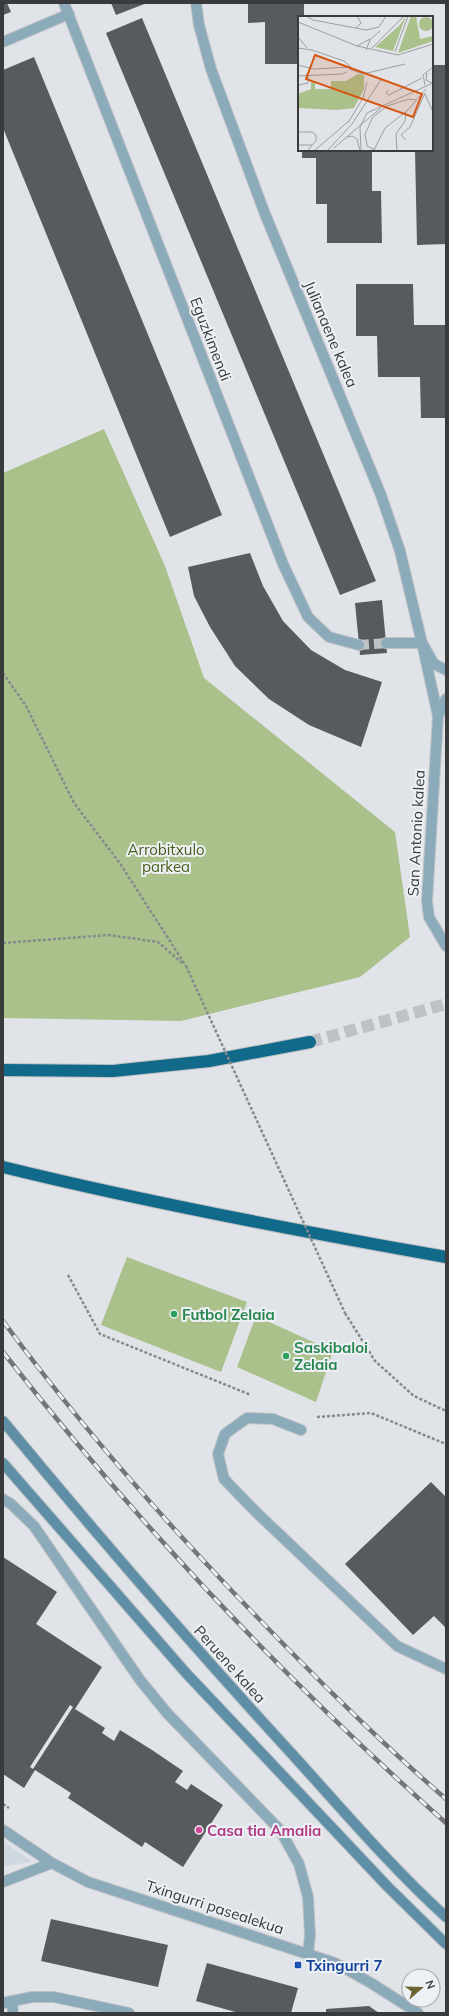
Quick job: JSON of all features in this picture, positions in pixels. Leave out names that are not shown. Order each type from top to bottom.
[{"type":"highway","points":[[3,1070],[113,1071],[208,1062],[310,1042]]},
{"type":"highway","points":[[3,1167],[94,1189],[329,1237],[446,1257]]},
{"type":"street","name":"Eguzkimendi","points":[[64,3],[283,564],[308,617],[329,637],[359,646]]},
{"type":"street","name":"Julianaene kalea","points":[[196,3],[199,25],[211,69],[265,214],[381,495],[400,552],[422,643],[434,664],[446,670]]},
{"type":"street","points":[[3,42],[69,14]]},
{"type":"street","points":[[386,644],[422,643]]},
{"type":"street","name":"San Antonio kalea","points":[[422,643],[438,716],[427,901],[429,917],[446,946]]},
{"type":"street","name":"San Antonio kalea","points":[[438,716],[446,698]]},
{"type":"street","points":[[301,1430],[273,1419],[247,1418],[225,1434],[218,1454],[224,1480],[398,1646],[446,1669]]},
{"type":"street","name":"Peruene kalea","points":[[3,1421],[94,1532],[210,1664],[403,1875],[446,1917]]},
{"type":"street","points":[[3,1463],[186,1673],[388,1887],[446,1944]]},
{"type":"street","points":[[3,1499],[11,1504],[34,1526],[140,1680],[167,1713],[280,1830],[300,1864],[308,1897],[310,1935],[308,1954]]},
{"type":"street","name":"Txingurri pasealekua","points":[[3,1830],[52,1863],[88,1882],[335,1963],[371,1982],[418,2013]]},
{"type":"street","points":[[3,1882],[52,1863]]},
{"type":"street","points":[[13,2013],[7,2002],[32,1997],[54,1997],[129,2013]]},
{"type":"path","points":[[3,673],[26,706],[74,803],[119,862],[186,966],[345,1313],[375,1361],[414,1396],[446,1411]]},
{"type":"path","points":[[3,943],[116,936],[158,942],[186,966]]},
{"type":"path","points":[[68,1275],[100,1334],[255,1396]]},
{"type":"path","points":[[301,1430],[306,1417],[371,1413],[446,1444]]},
{"type":"shaded area","points":[[3,1842],[32,1861],[33,1861],[3,1867]]},
{"type":"green space","name":"Arrobitxulo parkea","points":[[104,429],[165,566],[204,678],[395,832],[410,937],[360,977],[181,1021],[3,1018],[3,473]]},
{"type":"green space","name":"Futbol Zelaia","points":[[127,1257],[247,1302],[221,1372],[101,1325]]},
{"type":"green space","name":"Saskibaloi Zelaia","points":[[256,1316],[333,1351],[316,1402],[237,1367]]},
{"type":"building","points":[[3,3],[7,3],[11,12],[3,15]]},
{"type":"building","points":[[111,3],[147,3],[116,15]]},
{"type":"building","points":[[248,3],[304,3],[304,16],[298,16],[298,64],[265,64],[265,22],[248,23]]},
{"type":"building","points":[[142,18],[376,581],[340,595],[106,33]]},
{"type":"building","points":[[34,57],[222,515],[170,537],[3,128],[3,70]]},
{"type":"building","points":[[433,65],[446,65],[446,244],[417,245],[415,151],[433,151]]},
{"type":"building","points":[[302,151],[372,151],[372,191],[381,191],[382,243],[327,243],[327,204],[316,204],[316,158],[302,158]]},
{"type":"building","points":[[356,284],[413,284],[414,325],[446,325],[446,418],[421,418],[420,377],[378,377],[377,336],[356,336]]},
{"type":"building","points":[[250,553],[263,586],[283,621],[311,650],[345,670],[382,682],[361,747],[309,725],[269,699],[235,666],[210,627],[194,596],[188,567]]},
{"type":"building","points":[[382,600],[387,653],[360,655],[355,603]]},
{"type":"building","points":[[431,1482],[446,1497],[446,1628],[434,1616],[413,1635],[345,1564]]},
{"type":"building","points":[[3,1557],[57,1592],[36,1624],[102,1667],[75,1709],[105,1728],[102,1733],[114,1741],[120,1730],[152,1750],[183,1771],[175,1782],[187,1790],[191,1784],[223,1805],[183,1867],[145,1842],[142,1847],[68,1798],[71,1793],[35,1770],[24,1788],[3,1774]],"holes":[[[70,1705],[73,1707],[33,1769],[30,1767]]]},
{"type":"building","points":[[51,1919],[168,1945],[158,1987],[41,1961]]},
{"type":"building","points":[[207,1963],[298,1988],[291,2013],[239,2013],[196,2001]]},
{"type":"building","points":[[369,2006],[379,2013],[326,2013],[326,2009]]},
{"type":"tunnel","points":[[359,645],[386,643]]},
{"type":"tunnel","points":[[310,1042],[446,1004]]},
{"type":"railway","points":[[3,1321],[113,1460],[202,1559],[337,1698],[446,1799]]},
{"type":"railway","points":[[3,1352],[106,1477],[214,1598],[328,1713],[386,1769],[446,1823]]},
{"type":"place","name":"Futbol Zelaia","points":[[174,1314]]},
{"type":"place","name":"Saskibaloi Zelaia","points":[[286,1356]]},
{"type":"place","name":"Casa tia Amalia","points":[[199,1830]]},
{"type":"place","name":"Txingurri 7","points":[[298,1965]]}]
